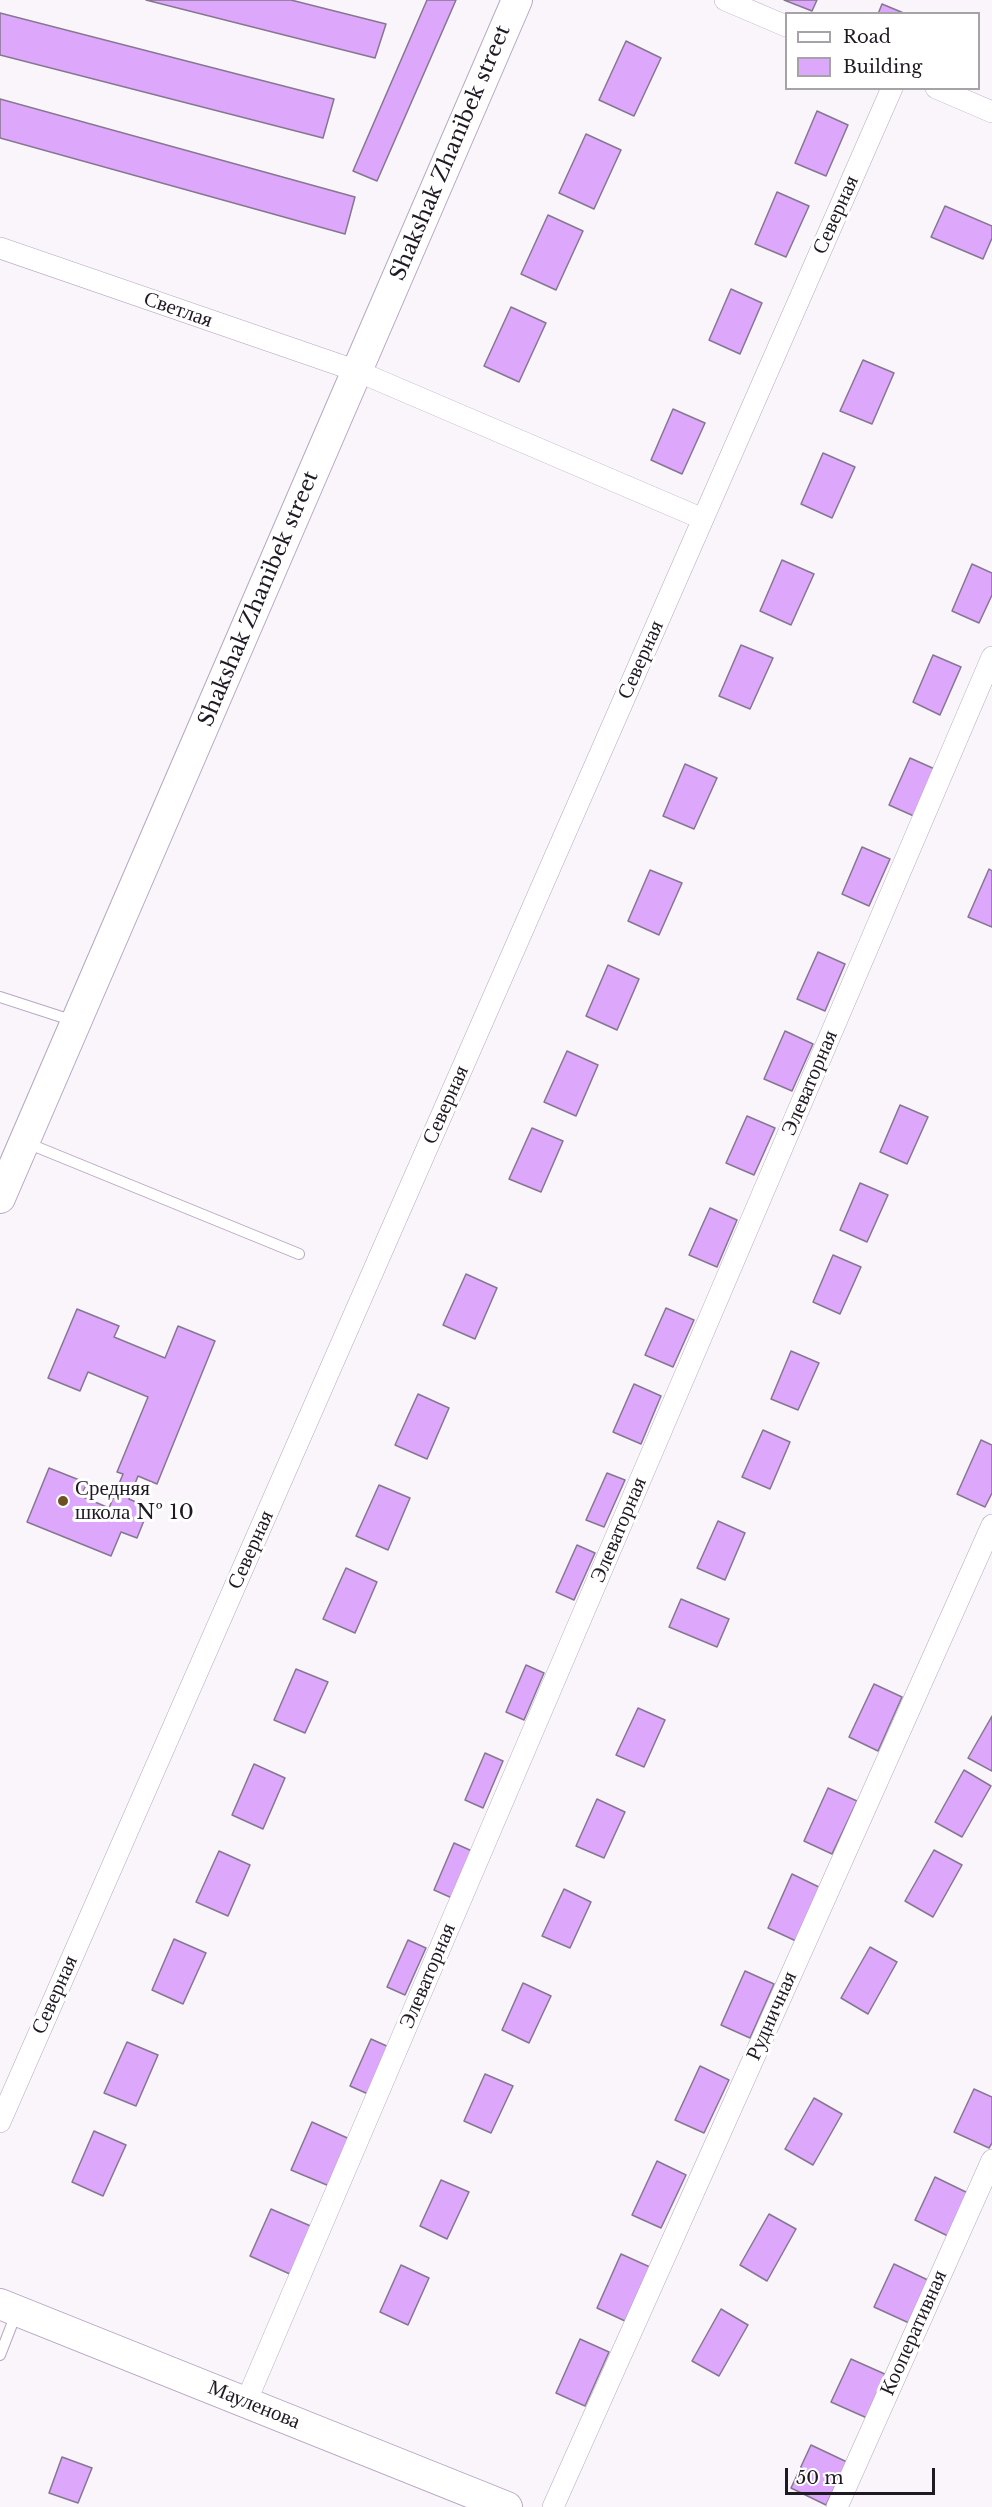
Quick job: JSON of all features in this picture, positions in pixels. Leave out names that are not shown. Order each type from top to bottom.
[{"type":"main road","name":"Shakshak Zhanibek street","points":[[0,1198],[517,0]]},
{"type":"main road","name":"Мауленова","points":[[9,2307],[507,2507]]},
{"type":"street","points":[[725,0],[785,26]]},
{"type":"street","name":"Северная","points":[[0,2122],[890,90]]},
{"type":"street","points":[[941,90],[992,112]]},
{"type":"street","name":"Светлая","points":[[0,248],[357,371],[702,519]]},
{"type":"street","name":"Элеваторная","points":[[246,2402],[992,657]]},
{"type":"street","name":"Рудничная","points":[[553,2507],[992,1525]]},
{"type":"street","name":"Кооперативная","points":[[837,2507],[992,2160]]},
{"type":"lane","points":[[0,997],[76,1021]]},
{"type":"lane","points":[[24,1141],[299,1254]]},
{"type":"lane","points":[[0,2355],[9,2307]]},
{"type":"building","points":[[146,0],[291,0],[386,24],[375,58]]},
{"type":"building","points":[[427,0],[456,0],[377,181],[353,171]]},
{"type":"building","points":[[784,0],[817,0],[812,11]]},
{"type":"building","points":[[882,4],[901,12],[879,12]]},
{"type":"building","points":[[0,13],[334,99],[323,138],[0,55]]},
{"type":"building","points":[[626,41],[661,58],[634,116],[599,100]]},
{"type":"building","points":[[0,99],[355,197],[345,234],[0,138]]},
{"type":"building","points":[[817,111],[848,125],[826,176],[795,163]]},
{"type":"building","points":[[586,134],[621,150],[594,209],[559,193]]},
{"type":"building","points":[[777,192],[809,206],[786,257],[755,244]]},
{"type":"building","points":[[945,206],[992,226],[992,238],[983,259],[931,237]]},
{"type":"building","points":[[548,215],[583,231],[556,290],[521,274]]},
{"type":"building","points":[[731,289],[762,303],[740,354],[709,340]]},
{"type":"building","points":[[511,307],[546,323],[519,382],[484,366]]},
{"type":"building","points":[[863,360],[894,373],[872,424],[840,411]]},
{"type":"building","points":[[673,409],[705,423],[682,474],[651,460]]},
{"type":"building","points":[[823,453],[855,467],[832,518],[801,504]]},
{"type":"building","points":[[782,560],[814,574],[791,625],[760,611]]},
{"type":"building","points":[[972,564],[992,573],[992,595],[979,623],[952,611]]},
{"type":"building","points":[[741,645],[773,658],[750,709],[719,696]]},
{"type":"building","points":[[933,655],[961,667],[940,715],[913,702]]},
{"type":"building","points":[[910,758],[937,770],[916,817],[889,805]]},
{"type":"building","points":[[685,764],[717,778],[694,829],[663,816]]},
{"type":"building","points":[[862,847],[890,859],[869,906],[842,894]]},
{"type":"building","points":[[989,869],[992,871],[992,927],[968,917]]},
{"type":"building","points":[[650,870],[682,883],[659,935],[628,921]]},
{"type":"building","points":[[818,952],[845,964],[825,1011],[797,999]]},
{"type":"building","points":[[608,965],[639,979],[617,1030],[586,1016]]},
{"type":"building","points":[[785,1031],[813,1044],[792,1091],[764,1079]]},
{"type":"building","points":[[567,1051],[598,1065],[576,1116],[544,1102]]},
{"type":"building","points":[[900,1105],[928,1117],[907,1164],[880,1152]]},
{"type":"building","points":[[747,1116],[775,1128],[754,1175],[726,1163]]},
{"type":"building","points":[[532,1128],[563,1141],[541,1192],[509,1179]]},
{"type":"building","points":[[860,1183],[888,1195],[867,1242],[840,1230]]},
{"type":"building","points":[[710,1208],[737,1220],[717,1267],[689,1255]]},
{"type":"building","points":[[833,1255],[861,1267],[840,1314],[813,1302]]},
{"type":"building","points":[[466,1274],[497,1288],[475,1339],[443,1325]]},
{"type":"building","points":[[666,1308],[694,1320],[673,1367],[645,1355]]},
{"type":"building","points":[[77,1309],[119,1326],[114,1337],[165,1358],[178,1326],[215,1341],[157,1484],[138,1476],[129,1499],[149,1508],[137,1538],[121,1532],[111,1556],[27,1522],[49,1468],[87,1483],[81,1496],[109,1508],[123,1474],[117,1472],[148,1397],[88,1372],[80,1391],[48,1378]]},
{"type":"building","points":[[791,1351],[819,1363],[798,1410],[771,1399]]},
{"type":"building","points":[[634,1384],[661,1396],[641,1444],[613,1432]]},
{"type":"building","points":[[418,1394],[449,1408],[427,1459],[395,1445]]},
{"type":"building","points":[[763,1430],[790,1442],[770,1489],[742,1477]]},
{"type":"building","points":[[981,1440],[992,1445],[992,1493],[985,1507],[957,1494]]},
{"type":"building","points":[[607,1473],[625,1480],[604,1527],[586,1520]]},
{"type":"building","points":[[379,1485],[410,1498],[388,1550],[356,1536]]},
{"type":"building","points":[[718,1521],[745,1533],[725,1580],[697,1568]]},
{"type":"building","points":[[577,1545],[595,1553],[574,1600],[556,1592]]},
{"type":"building","points":[[346,1568],[377,1582],[355,1633],[323,1619]]},
{"type":"building","points":[[681,1599],[729,1619],[717,1647],[669,1627]]},
{"type":"building","points":[[526,1665],[544,1673],[524,1720],[506,1712]]},
{"type":"building","points":[[296,1669],[328,1682],[305,1733],[274,1720]]},
{"type":"building","points":[[874,1684],[902,1697],[878,1751],[849,1737]]},
{"type":"building","points":[[638,1708],[665,1720],[644,1767],[616,1755]]},
{"type":"building","points":[[992,1716],[992,1771],[968,1758]]},
{"type":"building","points":[[485,1753],[503,1761],[483,1808],[465,1800]]},
{"type":"building","points":[[254,1764],[285,1778],[263,1829],[232,1815]]},
{"type":"building","points":[[964,1770],[991,1786],[962,1837],[935,1822]]},
{"type":"building","points":[[828,1788],[857,1801],[832,1854],[804,1841]]},
{"type":"building","points":[[597,1799],[625,1812],[604,1858],[576,1846]]},
{"type":"building","points":[[454,1843],[472,1851],[452,1898],[434,1890]]},
{"type":"building","points":[[934,1850],[962,1865],[933,1917],[905,1901]]},
{"type":"building","points":[[219,1851],[250,1865],[228,1916],[196,1902]]},
{"type":"building","points":[[792,1874],[821,1888],[796,1941],[768,1928]]},
{"type":"building","points":[[564,1889],[591,1902],[570,1948],[542,1936]]},
{"type":"building","points":[[174,1939],[206,1953],[183,2004],[152,1990]]},
{"type":"building","points":[[408,1940],[426,1948],[405,1995],[387,1987]]},
{"type":"building","points":[[870,1947],[897,1962],[868,2014],[841,1998]]},
{"type":"building","points":[[745,1971],[774,1984],[750,2038],[721,2025]]},
{"type":"building","points":[[523,1983],[551,1996],[529,2043],[502,2030]]},
{"type":"building","points":[[371,2039],[389,2047],[368,2094],[350,2086]]},
{"type":"building","points":[[127,2042],[158,2055],[136,2106],[104,2093]]},
{"type":"building","points":[[700,2066],[729,2080],[704,2133],[675,2120]]},
{"type":"building","points":[[485,2074],[513,2086],[491,2133],[464,2121]]},
{"type":"building","points":[[974,2089],[992,2097],[992,2143],[989,2148],[954,2132]]},
{"type":"building","points":[[814,2098],[842,2114],[813,2165],[785,2149]]},
{"type":"building","points":[[312,2122],[354,2141],[334,2188],[291,2170]]},
{"type":"building","points":[[94,2131],[126,2145],[103,2196],[72,2182]]},
{"type":"building","points":[[657,2161],[686,2175],[661,2228],[632,2215]]},
{"type":"building","points":[[935,2177],[970,2194],[950,2237],[915,2220]]},
{"type":"building","points":[[441,2180],[469,2192],[447,2239],[420,2226]]},
{"type":"building","points":[[271,2209],[313,2227],[292,2275],[250,2256]]},
{"type":"building","points":[[769,2214],[796,2229],[767,2281],[740,2265]]},
{"type":"building","points":[[621,2254],[650,2267],[625,2321],[597,2308]]},
{"type":"building","points":[[894,2264],[930,2281],[909,2323],[874,2307]]},
{"type":"building","points":[[401,2265],[429,2278],[408,2325],[380,2312]]},
{"type":"building","points":[[721,2309],[748,2325],[719,2376],[692,2361]]},
{"type":"building","points":[[580,2339],[609,2352],[585,2406],[556,2393]]},
{"type":"building","points":[[851,2359],[887,2375],[867,2418],[831,2402]]},
{"type":"building","points":[[811,2445],[847,2462],[826,2505],[791,2488]]},
{"type":"building","points":[[62,2457],[92,2468],[78,2503],[49,2493]]},
{"type":"place","name":"Средняя школа № 10","points":[[63,1501]]}]
